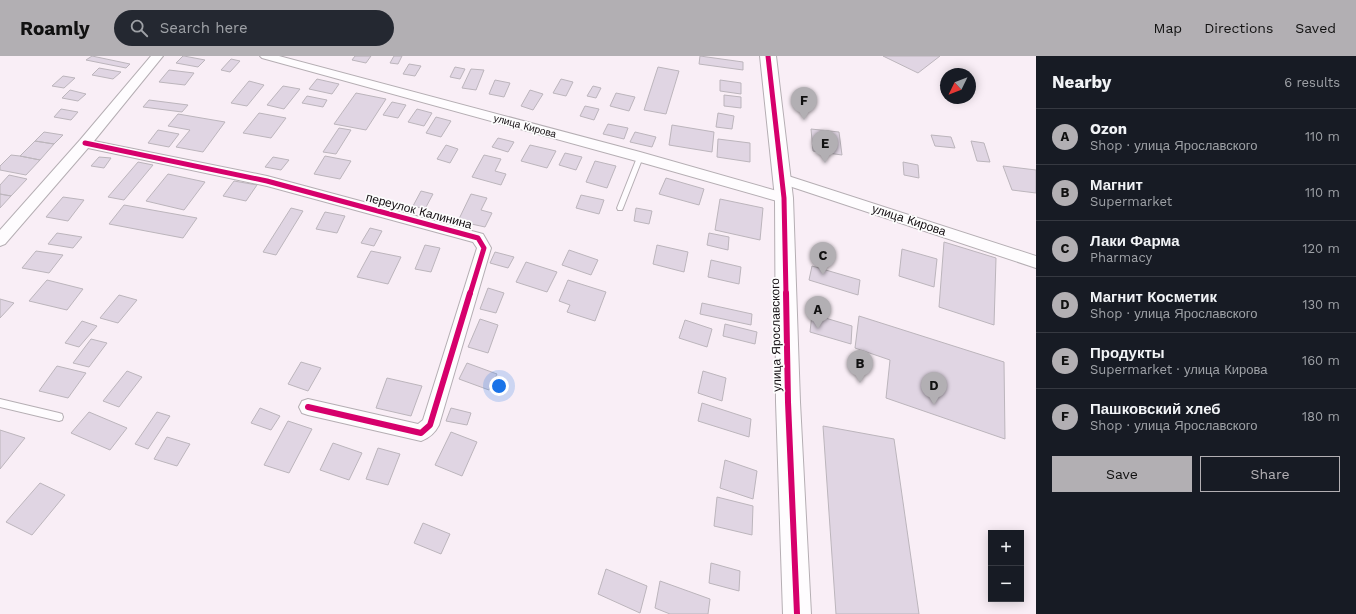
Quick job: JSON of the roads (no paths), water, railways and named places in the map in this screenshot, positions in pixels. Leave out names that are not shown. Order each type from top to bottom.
[{"type":"street","points":[[0,240],[85,143],[158,56]]},
{"type":"street","name":"улица Кирова","points":[[266,56],[640,157],[783,188],[1036,262]]},
{"type":"street","name":"улица Ярославского","points":[[768,56],[783,188],[788,402],[797,614]]},
{"type":"street","name":"переулок Калинина","points":[[85,143],[267,181],[478,238],[484,248],[430,425],[421,432],[308,407]]},
{"type":"lane","points":[[620,208],[640,157]]},
{"type":"lane","points":[[0,404],[59,417]]},
{"type":"place","name":"Пашковский хлеб","points":[[804,120]]},
{"type":"place","name":"Продукты","points":[[825,163]]},
{"type":"place","name":"Лаки Фарма","points":[[823,275]]},
{"type":"place","name":"Ozon","points":[[818,329]]},
{"type":"place","name":"Магнит","points":[[860,383]]},
{"type":"place","name":"Магнит Косметик","points":[[934,405]]}]
